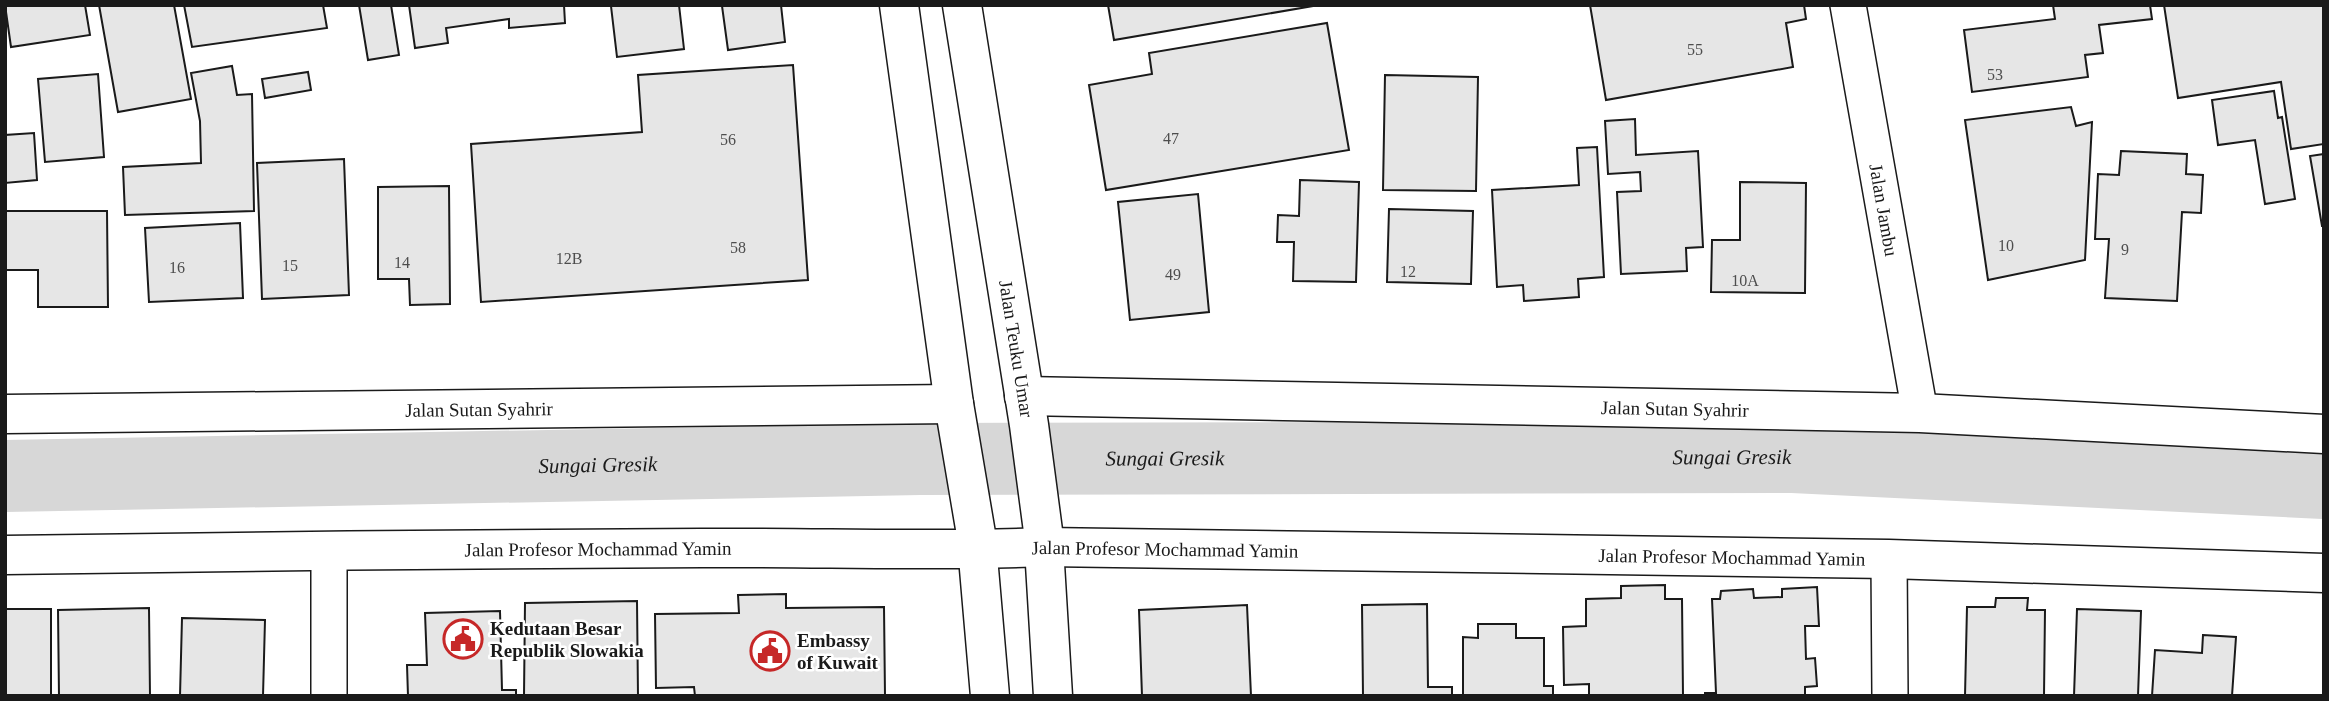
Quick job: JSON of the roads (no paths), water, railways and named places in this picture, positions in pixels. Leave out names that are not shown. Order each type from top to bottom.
[{"type":"street","points":[[899,5],[957,419],[977,542],[990,696]]},
{"type":"street","name":"Jalan Teuku Umar","points":[[962,5],[1027,411],[1044,539],[1053,696]]},
{"type":"street","name":"Jalan Jambu","points":[[1848,5],[1920,413]]},
{"type":"street","name":"Jalan Sutan Syahrir","points":[[1027,411],[1920,413],[2324,434]]},
{"type":"street","name":"Jalan Sutan Syahrir","points":[[5,414],[957,419]]},
{"type":"street","name":"Jalan Profesor Mochammad Yamin","points":[[5,555],[714,548],[1044,539],[1889,559],[2324,573]]},
{"type":"street","points":[[329,550],[329,696]]},
{"type":"street","points":[[1889,559],[1890,696]]},
{"type":"waterway","name":"Sungai Gresik","points":[[5,476],[920,459],[1793,457],[2324,483]]},
{"type":"place","name":"Kedutaan Besar Republik Slowakia","points":[[463,639]]},
{"type":"place","name":"Embassy of Kuwait","points":[[770,651]]}]
